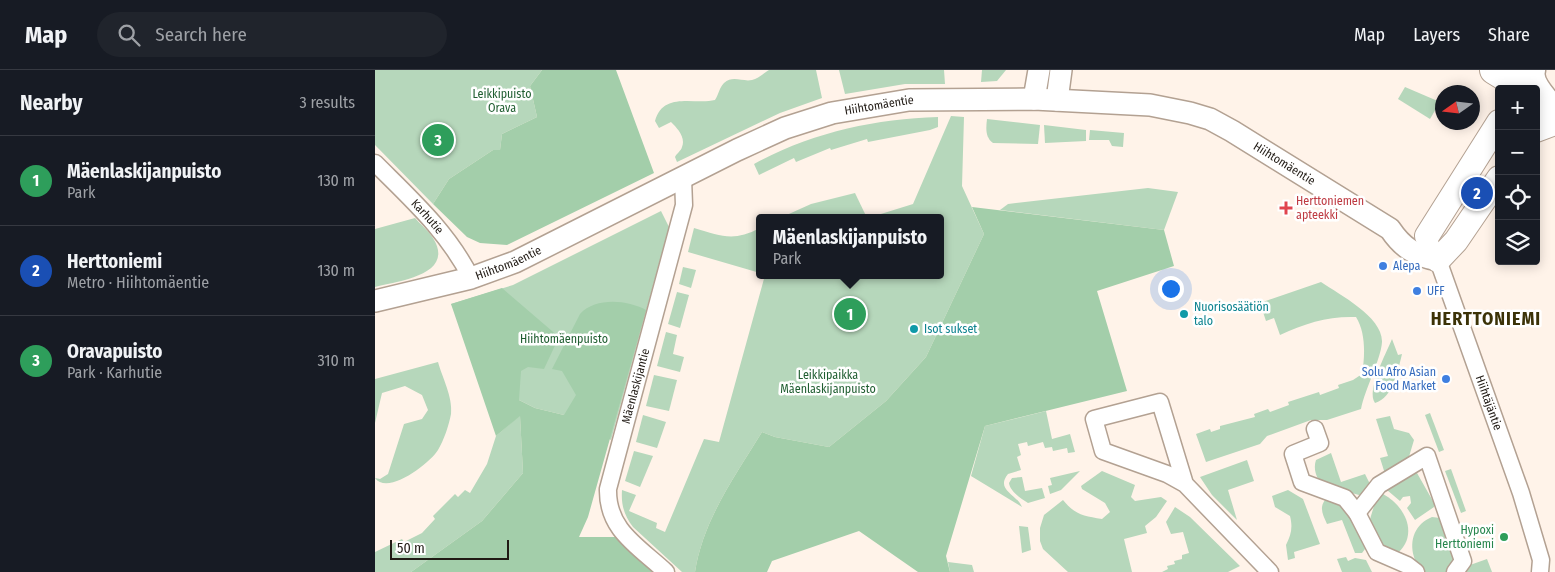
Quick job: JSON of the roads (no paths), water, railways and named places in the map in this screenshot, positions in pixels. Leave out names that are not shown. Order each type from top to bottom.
[{"type":"highway","points":[[1494,70],[1520,85]]},
{"type":"main road","points":[[1427,236],[1495,128]]},
{"type":"main road","points":[[1438,260],[1456,240],[1495,184]]},
{"type":"street","points":[[1034,99],[1039,70]]},
{"type":"street","points":[[1057,100],[1061,70]]},
{"type":"street","name":"Hiihtomäentie","points":[[375,301],[471,278],[515,262],[785,128],[832,113],[909,100],[1034,99],[1151,105],[1210,119],[1390,229],[1427,236]]},
{"type":"street","name":"Karhutie","points":[[375,163],[442,231],[460,256],[471,278]]},
{"type":"street","name":"Mäenlaskijantie","points":[[666,572],[617,525],[609,508],[608,489],[684,205],[683,178]]},
{"type":"street","name":"Hiihtomäentie","points":[[1390,229],[1401,245],[1407,249],[1423,257],[1438,260]]},
{"type":"street","name":"Hiihtäjäntie","points":[[1427,236],[1438,260],[1545,564]]},
{"type":"street","points":[[1185,484],[1167,474],[1103,451],[1094,419],[1160,402],[1185,484],[1193,495],[1270,572]]},
{"type":"street","points":[[1315,429],[1320,443],[1293,454],[1302,482],[1345,498],[1357,513],[1377,552],[1407,565],[1416,572]]},
{"type":"street","points":[[1357,513],[1379,485],[1427,456],[1463,560],[1455,572]]},
{"type":"place","name":"Oravapuisto","points":[[438,140]]},
{"type":"place","name":"Herttoniemi","points":[[1477,193]]},
{"type":"place","name":"Herttoniemen apteekki","points":[[1286,208]]},
{"type":"place","name":"Alepa","points":[[1383,266]]},
{"type":"place","name":"UFF","points":[[1417,291]]},
{"type":"place","name":"Mäenlaskijanpuisto","points":[[850,314]]},
{"type":"place","name":"Nuorisosäätiön talo","points":[[1184,314]]},
{"type":"place","name":"Isot sukset","points":[[914,329]]},
{"type":"place","name":"Solu Afro Asian Food Market","points":[[1446,379]]},
{"type":"place","name":"Hypoxi Herttoniemi","points":[[1504,537]]},
{"type":"district","name":"HERTTONIEMI","points":[[1486,319]]},
{"type":"park label","name":"Leikkipuisto Orava","points":[[502,101]]},
{"type":"park label","name":"Hiihtomäenpuisto","points":[[564,339]]},
{"type":"park label","name":"Leikkipaikka Mäenlaskijanpuisto","points":[[828,382]]}]
